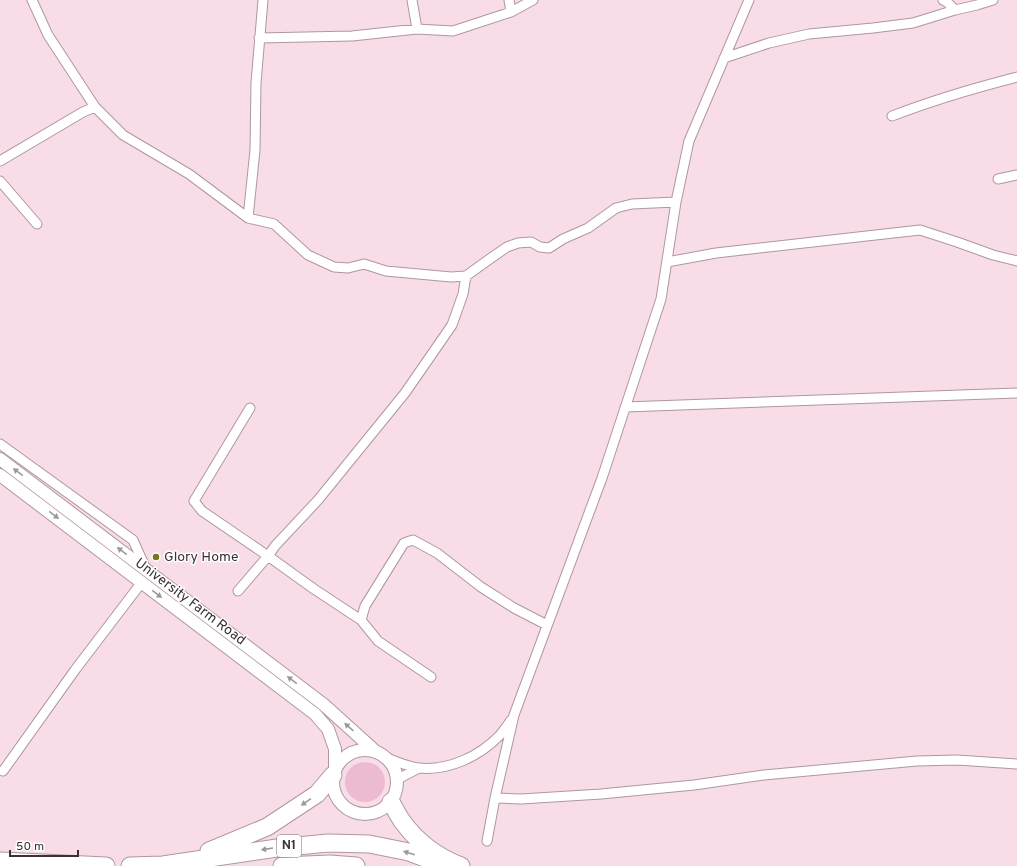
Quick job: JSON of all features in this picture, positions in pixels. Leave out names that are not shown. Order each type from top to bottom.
[{"type":"highway","points":[[163,865],[210,851],[267,827],[317,794],[334,772]]},
{"type":"highway","points":[[390,802],[401,820],[429,850],[448,861],[461,866]]},
{"type":"highway","name":"N1","points":[[130,866],[163,865],[277,848],[328,843],[368,844],[409,852],[446,866]]},
{"type":"highway","points":[[4,860],[106,866]]},
{"type":"highway","name":"N1","points":[[282,866],[330,864],[356,866]]},
{"type":"street","points":[[32,0],[48,35],[95,107],[123,135],[189,174],[248,218],[274,224],[308,255],[334,267],[348,268],[364,264],[386,271],[451,277],[466,276],[507,247],[518,243],[531,242],[540,247],[549,248],[588,228],[616,208],[632,204],[676,202]]},
{"type":"street","points":[[248,218],[255,150],[256,83],[262,0]]},
{"type":"street","points":[[412,0],[417,29]]},
{"type":"street","points":[[509,0],[511,12]]},
{"type":"street","points":[[259,38],[352,36],[417,29],[453,31],[511,12],[533,0]]},
{"type":"street","points":[[487,841],[514,715],[602,478],[661,299],[676,202],[689,141],[749,0]]},
{"type":"street","points":[[943,0],[955,10]]},
{"type":"street","points":[[724,58],[769,43],[809,34],[913,23],[993,0]]},
{"type":"street","points":[[892,116],[947,96],[1017,77]]},
{"type":"street","points":[[0,161],[83,112],[95,107]]},
{"type":"street","points":[[998,179],[1017,175]]},
{"type":"street","points":[[0,181],[37,224]]},
{"type":"street","points":[[667,262],[716,253],[920,230],[993,255],[1017,261]]},
{"type":"street","points":[[238,591],[318,500],[405,393],[452,325],[463,294],[466,276]]},
{"type":"street","points":[[625,407],[1017,392]]},
{"type":"street","points":[[250,408],[194,502],[202,511],[361,620],[378,641],[431,677]]},
{"type":"street","points":[[0,444],[133,540],[146,569]]},
{"type":"street","name":"University Farm Road","points":[[0,459],[323,704],[375,751]]},
{"type":"street","name":"University Farm Road","points":[[0,475],[315,714],[328,729],[335,749],[334,772]]},
{"type":"street","points":[[361,620],[365,606],[404,543],[413,540],[437,553],[481,587],[514,608],[547,625]]},
{"type":"street","points":[[3,771],[75,670],[142,582]]},
{"type":"street","points":[[389,759],[395,769],[398,779],[395,796],[390,802],[383,809],[374,813],[363,814],[353,812],[344,807],[338,799],[334,789],[334,772],[342,759],[352,752],[363,749],[375,751],[389,759],[419,768],[442,767],[464,761],[484,749],[501,734],[514,715]]},
{"type":"street","points":[[495,798],[521,799],[601,794],[694,785],[764,775],[916,761],[957,760],[1017,764]]},
{"type":"street","points":[[398,779],[419,768]]},
{"type":"shaded area","points":[[369,762],[376,765],[382,771],[385,782],[384,790],[376,799],[369,802],[361,802],[354,799],[346,790],[345,778],[348,771],[357,763]]},
{"type":"place","name":"Glory Home","points":[[156,557]]}]
